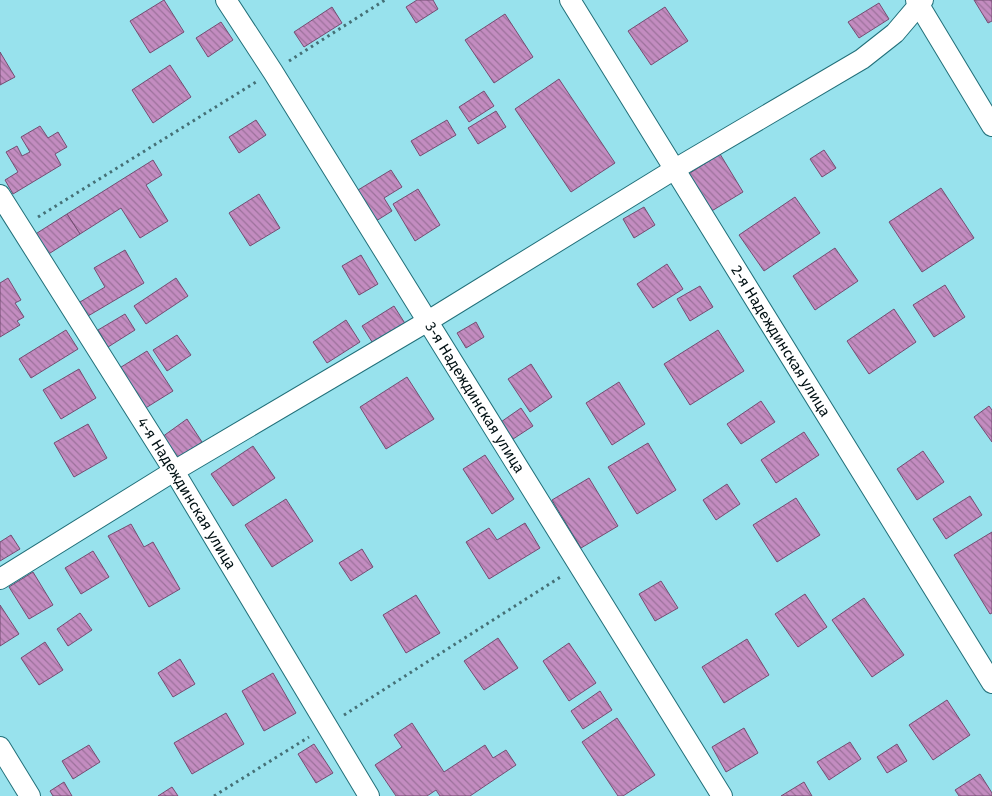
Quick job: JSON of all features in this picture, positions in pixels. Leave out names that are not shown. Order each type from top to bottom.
[{"type":"street","name":"3-я Надеждинская улица","points":[[226,0],[273,72],[722,796]]},
{"type":"street","name":"2-я Надеждинская улица","points":[[570,0],[992,683]]},
{"type":"street","points":[[0,578],[174,471],[428,321],[675,169],[862,60],[895,33],[919,1],[992,126]]},
{"type":"street","name":"4-я Надеждинская улица","points":[[0,195],[19,228],[174,471],[369,796]]},
{"type":"street","points":[[0,747],[30,796]]},
{"type":"path","points":[[19,228],[273,72],[386,0]]},
{"type":"path","points":[[214,796],[578,565]]},
{"type":"building","points":[[164,0],[184,32],[150,53],[130,21]]},
{"type":"building","points":[[417,0],[433,0],[438,9],[416,23],[406,7]]},
{"type":"building","points":[[974,0],[992,0],[992,21],[988,23]]},
{"type":"building","points":[[879,3],[889,19],[859,38],[848,22]]},
{"type":"building","points":[[332,7],[342,23],[304,47],[294,32]]},
{"type":"building","points":[[665,7],[688,41],[651,65],[628,31]]},
{"type":"building","points":[[505,14],[533,57],[494,83],[465,40]]},
{"type":"building","points":[[221,22],[233,40],[208,57],[196,38]]},
{"type":"building","points":[[0,52],[15,77],[0,85]]},
{"type":"building","points":[[170,65],[191,97],[153,123],[132,90]]},
{"type":"building","points":[[559,79],[615,163],[571,192],[515,109]]},
{"type":"building","points":[[484,91],[494,106],[469,122],[459,107]]},
{"type":"building","points":[[496,111],[506,127],[478,144],[468,128]]},
{"type":"building","points":[[256,120],[266,135],[239,153],[229,137]]},
{"type":"building","points":[[447,120],[456,135],[420,156],[411,141]]},
{"type":"building","points":[[40,126],[48,138],[58,132],[67,147],[55,154],[61,165],[13,194],[5,180],[18,172],[6,152],[17,146],[22,156],[30,152],[21,137]]},
{"type":"building","points":[[824,150],[836,168],[822,177],[810,159]]},
{"type":"building","points":[[720,154],[743,192],[710,212],[687,175]]},
{"type":"building","points":[[153,160],[162,175],[146,185],[168,221],[140,238],[121,208],[80,234],[67,214]]},
{"type":"building","points":[[391,170],[402,187],[384,198],[392,211],[376,221],[358,190]]},
{"type":"building","points":[[941,188],[974,238],[922,272],[889,222]]},
{"type":"building","points":[[418,189],[440,225],[415,241],[393,204]]},
{"type":"building","points":[[259,194],[280,228],[250,246],[229,213]]},
{"type":"building","points":[[795,197],[820,233],[764,271],[739,235]]},
{"type":"building","points":[[644,207],[655,225],[634,238],[623,219]]},
{"type":"building","points":[[67,214],[80,234],[47,255],[34,235]]},
{"type":"building","points":[[835,248],[858,281],[815,310],[793,276]]},
{"type":"building","points":[[125,250],[144,283],[88,316],[80,302],[105,287],[94,268]]},
{"type":"building","points":[[361,255],[378,284],[359,295],[342,266]]},
{"type":"building","points":[[667,264],[683,289],[653,308],[637,284]]},
{"type":"building","points":[[8,278],[21,300],[15,303],[24,317],[17,321],[20,325],[0,337],[0,283]]},
{"type":"building","points":[[176,278],[188,296],[146,324],[134,306]]},
{"type":"building","points":[[945,285],[965,317],[934,337],[913,305]]},
{"type":"building","points":[[700,286],[713,307],[690,321],[677,299]]},
{"type":"building","points":[[394,306],[406,325],[374,345],[362,326]]},
{"type":"building","points":[[894,309],[916,342],[869,374],[847,341]]},
{"type":"building","points":[[125,314],[135,330],[108,347],[98,330]]},
{"type":"building","points":[[346,320],[360,342],[327,363],[313,342]]},
{"type":"building","points":[[476,322],[484,337],[466,348],[457,333]]},
{"type":"building","points":[[66,330],[78,349],[31,378],[19,359]]},
{"type":"building","points":[[718,330],[744,371],[690,405],[664,364]]},
{"type":"building","points":[[177,335],[191,355],[167,371],[153,350]]},
{"type":"building","points":[[147,351],[173,391],[144,409],[118,369]]},
{"type":"building","points":[[531,364],[552,397],[530,412],[508,379]]},
{"type":"building","points":[[79,369],[96,398],[61,419],[43,390]]},
{"type":"building","points":[[407,377],[434,419],[386,449],[360,407]]},
{"type":"building","points":[[619,382],[645,424],[612,445],[586,403]]},
{"type":"building","points":[[761,401],[775,422],[741,444],[727,424]]},
{"type":"building","points":[[989,406],[992,410],[992,442],[974,417]]},
{"type":"building","points":[[521,408],[533,426],[510,441],[498,424]]},
{"type":"building","points":[[187,419],[202,442],[177,459],[162,437]]},
{"type":"building","points":[[88,424],[107,458],[74,477],[54,443]]},
{"type":"building","points":[[804,432],[819,455],[776,483],[761,460]]},
{"type":"building","points":[[648,443],[676,490],[637,514],[608,467]]},
{"type":"building","points":[[253,446],[275,478],[233,506],[211,474]]},
{"type":"building","points":[[923,451],[944,482],[917,500],[897,469]]},
{"type":"building","points":[[485,455],[514,499],[492,514],[463,469]]},
{"type":"building","points":[[589,478],[618,526],[581,548],[552,500]]},
{"type":"building","points":[[727,484],[740,504],[716,520],[703,500]]},
{"type":"building","points":[[970,496],[982,515],[946,539],[933,519]]},
{"type":"building","points":[[796,498],[820,535],[777,562],[753,525]]},
{"type":"building","points":[[286,499],[313,541],[272,567],[245,525]]},
{"type":"building","points":[[525,523],[540,548],[489,579],[466,542],[489,528],[497,540]]},
{"type":"building","points":[[131,524],[144,547],[153,542],[180,589],[149,607],[108,536]]},
{"type":"building","points":[[992,532],[992,613],[990,614],[954,555]]},
{"type":"building","points":[[11,535],[20,549],[0,561],[0,542]]},
{"type":"building","points":[[362,549],[373,567],[351,581],[339,563]]},
{"type":"building","points":[[93,551],[109,577],[81,594],[65,568]]},
{"type":"building","points":[[33,572],[53,605],[29,619],[9,587]]},
{"type":"building","points":[[661,581],[678,608],[655,621],[639,594]]},
{"type":"building","points":[[805,594],[827,627],[798,647],[775,614]]},
{"type":"building","points":[[416,595],[440,633],[406,653],[383,615]]},
{"type":"building","points":[[864,598],[904,655],[872,677],[832,620]]},
{"type":"building","points":[[0,605],[19,634],[0,646]]},
{"type":"building","points":[[80,613],[92,630],[68,646],[57,629]]},
{"type":"building","points":[[498,638],[518,668],[484,690],[464,661]]},
{"type":"building","points":[[747,639],[769,675],[724,703],[702,667]]},
{"type":"building","points":[[45,642],[63,670],[39,685],[21,658]]},
{"type":"building","points":[[569,643],[596,683],[569,701],[543,661]]},
{"type":"building","points":[[180,659],[195,684],[173,697],[158,673]]},
{"type":"building","points":[[273,673],[296,713],[264,731],[242,691]]},
{"type":"building","points":[[600,691],[612,710],[583,729],[571,711]]},
{"type":"building","points":[[947,700],[970,735],[933,760],[909,725]]},
{"type":"building","points":[[226,713],[244,744],[192,774],[174,743]]},
{"type":"building","points":[[617,718],[655,775],[623,796],[618,796],[582,742]]},
{"type":"building","points":[[412,723],[444,772],[485,745],[493,758],[506,750],[516,765],[470,796],[440,796],[436,790],[427,796],[396,796],[375,765],[402,747],[394,735]]},
{"type":"building","points":[[744,728],[758,753],[726,772],[712,747]]},
{"type":"building","points":[[850,742],[861,759],[829,780],[817,762]]},
{"type":"building","points":[[314,744],[333,773],[316,783],[298,754]]},
{"type":"building","points":[[897,744],[907,761],[887,773],[877,757]]},
{"type":"building","points":[[89,745],[100,762],[73,779],[62,761]]},
{"type":"building","points":[[980,774],[992,796],[959,796],[955,790]]},
{"type":"building","points":[[64,782],[72,796],[53,796],[50,791]]},
{"type":"building","points":[[804,782],[812,796],[781,796]]},
{"type":"building","points":[[172,787],[178,796],[158,796]]}]
